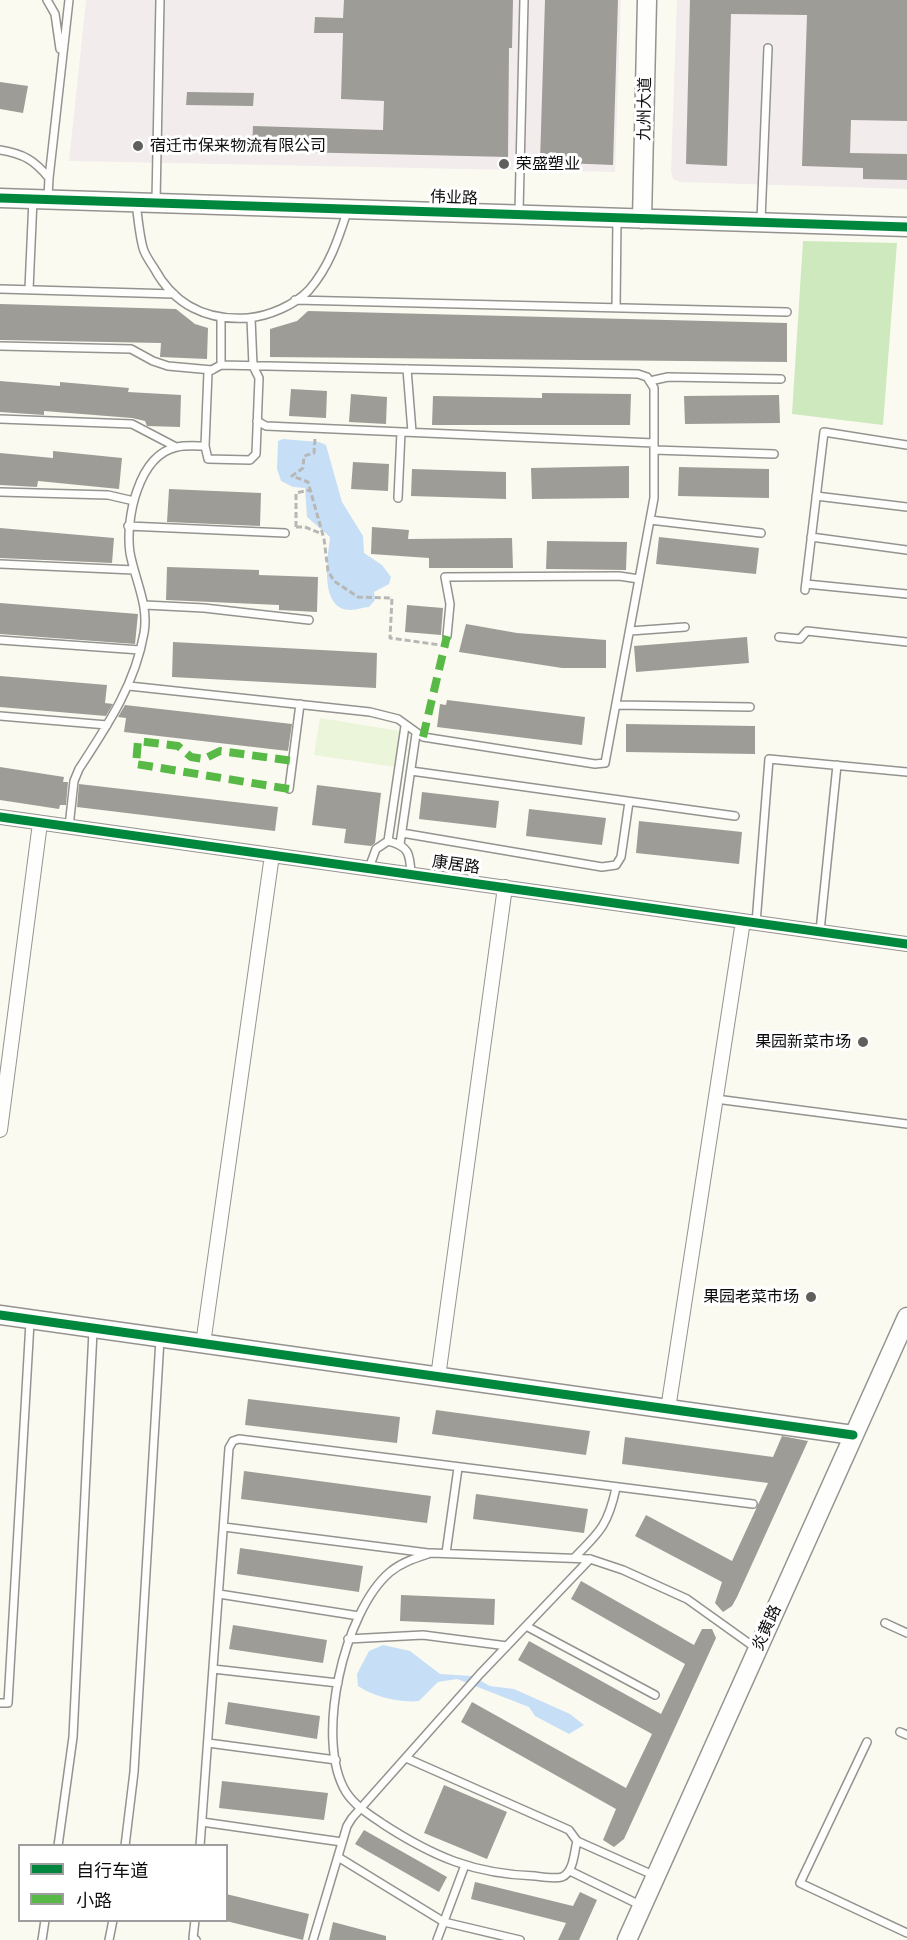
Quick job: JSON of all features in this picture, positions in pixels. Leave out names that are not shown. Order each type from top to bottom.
[{"type":"street","name":"九州大道","points":[[642,219],[647,0]]},
{"type":"street","name":"伟业路","points":[[0,198],[907,227]]},
{"type":"street","name":"康居路","points":[[0,817],[907,944]]},
{"type":"street","points":[[0,1130],[40,823]]},
{"type":"street","points":[[203,1344],[272,855]]},
{"type":"street","points":[[438,1377],[505,887]]},
{"type":"street","points":[[668,1409],[716,1099],[749,922]]},
{"type":"street","points":[[0,1315],[853,1436]]},
{"type":"street","name":"炎黄路","points":[[627,1940],[906,1323]]},
{"type":"lane","points":[[47,0],[55,14],[59,29],[62,67]]},
{"type":"lane","points":[[29,290],[40,200],[49,178],[69,0]]},
{"type":"lane","points":[[156,203],[160,0]]},
{"type":"lane","points":[[519,215],[524,0]]},
{"type":"lane","points":[[761,223],[768,48]]},
{"type":"lane","points":[[0,150],[22,153],[35,161],[49,178]]},
{"type":"lane","points":[[136,203],[144,250],[161,282],[184,304],[201,313],[221,317],[251,318],[283,308],[308,291],[324,271],[337,244],[348,209]]},
{"type":"lane","points":[[615,308],[617,218]]},
{"type":"lane","points":[[0,289],[174,294]]},
{"type":"lane","points":[[295,300],[787,312]]},
{"type":"lane","points":[[221,317],[221,365]]},
{"type":"lane","points":[[129,686],[369,712],[398,719],[416,734],[595,764],[605,762],[654,498],[654,388],[650,381],[638,374],[253,366],[221,365],[208,372],[205,446],[208,459],[250,460],[256,454],[259,378],[253,366],[251,318]]},
{"type":"lane","points":[[0,346],[131,349],[153,362],[168,366],[212,370]]},
{"type":"lane","points":[[407,369],[412,432]]},
{"type":"lane","points":[[650,381],[668,377],[781,379]]},
{"type":"lane","points":[[0,420],[132,424],[176,447]]},
{"type":"lane","points":[[257,421],[266,426],[412,432],[774,454]]},
{"type":"lane","points":[[398,498],[401,432]]},
{"type":"lane","points":[[907,445],[824,432],[806,587],[907,594]]},
{"type":"lane","points":[[69,827],[74,781],[129,686],[144,632],[145,605],[134,570],[128,526],[134,501],[143,476],[163,454],[176,447],[205,446]]},
{"type":"lane","points":[[0,492],[108,495],[134,501]]},
{"type":"lane","points":[[816,496],[907,507]]},
{"type":"lane","points":[[650,520],[761,533]]},
{"type":"lane","points":[[128,526],[285,533]]},
{"type":"lane","points":[[811,537],[907,550]]},
{"type":"lane","points":[[0,564],[134,570]]},
{"type":"lane","points":[[447,636],[450,604],[445,578],[619,576],[639,579]]},
{"type":"lane","points":[[145,605],[204,608],[309,620]]},
{"type":"lane","points":[[630,631],[685,627]]},
{"type":"lane","points":[[779,637],[800,639],[807,631],[907,642]]},
{"type":"lane","points":[[0,640],[140,650]]},
{"type":"lane","points":[[289,789],[300,704]]},
{"type":"lane","points":[[617,705],[750,707]]},
{"type":"lane","points":[[0,716],[108,725]]},
{"type":"lane","points":[[388,842],[405,726]]},
{"type":"lane","points":[[400,844],[416,734]]},
{"type":"lane","points":[[749,922],[769,759],[907,772]]},
{"type":"lane","points":[[820,932],[837,765]]},
{"type":"lane","points":[[411,771],[735,816]]},
{"type":"lane","points":[[402,833],[609,866],[616,865],[621,857],[629,802]]},
{"type":"lane","points":[[369,868],[376,849],[388,842],[400,844],[410,854],[411,874]]},
{"type":"lane","points":[[716,1099],[907,1124]]},
{"type":"lane","points":[[0,1703],[8,1703],[30,1319]]},
{"type":"lane","points":[[58,1844],[73,1737],[93,1328]]},
{"type":"lane","points":[[125,1844],[134,1772],[160,1338]]},
{"type":"lane","points":[[200,1844],[229,1448],[233,1441],[240,1439],[753,1504]]},
{"type":"lane","points":[[446,1553],[458,1468]]},
{"type":"lane","points":[[574,1558],[602,1530],[610,1515],[616,1488]]},
{"type":"lane","points":[[224,1527],[431,1553],[590,1559],[623,1570],[687,1599],[757,1649]]},
{"type":"lane","points":[[431,1553],[408,1560],[389,1573],[359,1616],[348,1639],[333,1714],[336,1760],[346,1792],[361,1809],[411,1842],[448,1862],[509,1875],[561,1877],[570,1871],[577,1840]]},
{"type":"lane","points":[[313,1940],[347,1826],[468,1687],[590,1559]]},
{"type":"lane","points":[[219,1594],[359,1616]]},
{"type":"lane","points":[[885,1623],[907,1633]]},
{"type":"lane","points":[[526,1626],[655,1695]]},
{"type":"lane","points":[[348,1639],[423,1635],[507,1646]]},
{"type":"lane","points":[[213,1668],[338,1683]]},
{"type":"lane","points":[[867,1742],[801,1883],[907,1933]]},
{"type":"lane","points":[[208,1743],[336,1760]]},
{"type":"lane","points":[[406,1758],[569,1830],[577,1840],[656,1876]]},
{"type":"lane","points":[[202,1822],[342,1842]]},
{"type":"lane","points":[[338,1857],[444,1922],[520,1940]]},
{"type":"lane","points":[[437,1940],[465,1865]]},
{"type":"lane","points":[[570,1871],[643,1906]]},
{"type":"lane","points":[[42,1940],[45,1922]]},
{"type":"lane","points":[[109,1940],[113,1922]]},
{"type":"lane","points":[[195,1922],[193,1938],[196,1940]]},
{"type":"path","points":[[315,428],[314,453],[304,456],[303,468],[292,476],[308,482],[322,534],[328,571],[334,581],[358,597],[392,598],[390,638],[444,645]]},
{"type":"path","points":[[296,527],[296,493],[310,490]]},
{"type":"path","points":[[285,533],[296,527],[305,527],[322,534]]},
{"type":"shaded area","points":[[86,0],[621,0],[615,172],[69,161]]},
{"type":"shaded area","points":[[677,0],[907,0],[907,189],[680,182],[673,179],[671,171]]},
{"type":"green space","points":[[803,241],[897,243],[883,425],[792,414]]},
{"type":"green space","points":[[320,718],[400,731],[395,767],[314,755]]},
{"type":"water","points":[[283,439],[319,442],[326,445],[342,502],[363,536],[364,553],[382,565],[391,577],[389,584],[374,592],[375,600],[369,607],[351,610],[341,608],[329,592],[327,568],[330,537],[307,517],[305,488],[293,487],[281,481],[277,469],[278,441]]},
{"type":"water","points":[[383,1645],[410,1651],[440,1674],[472,1676],[490,1686],[514,1689],[570,1714],[584,1725],[569,1734],[535,1716],[529,1707],[457,1679],[438,1682],[419,1701],[396,1700],[379,1696],[358,1686],[357,1674],[369,1651]]},
{"type":"building","points":[[344,0],[513,0],[512,48],[509,48],[508,157],[252,151],[253,126],[383,130],[384,101],[341,99],[343,33],[314,33],[315,17],[343,18]]},
{"type":"building","points":[[545,0],[618,0],[613,165],[540,162]]},
{"type":"building","points":[[690,0],[907,0],[907,121],[851,120],[850,153],[907,154],[907,180],[863,179],[863,168],[802,166],[807,15],[731,14],[727,166],[686,164]]},
{"type":"building","points":[[0,82],[28,86],[23,113],[0,109]]},
{"type":"building","points":[[187,92],[254,93],[253,106],[186,105]]},
{"type":"building","points":[[0,304],[176,309],[195,324],[208,328],[207,359],[160,357],[161,343],[0,340]]},
{"type":"building","points":[[308,311],[787,323],[787,362],[270,357],[270,329],[297,321]]},
{"type":"building","points":[[0,381],[60,386],[60,382],[129,388],[128,392],[181,395],[180,427],[147,426],[145,421],[132,418],[44,411],[44,415],[0,412]]},
{"type":"building","points":[[291,389],[327,391],[326,418],[289,416]]},
{"type":"building","points":[[542,393],[631,394],[630,425],[432,425],[433,396],[542,398]]},
{"type":"building","points":[[351,394],[387,397],[386,424],[349,422]]},
{"type":"building","points":[[779,395],[780,423],[685,424],[684,396]]},
{"type":"building","points":[[53,451],[122,458],[119,489],[38,481],[37,487],[0,485],[0,453],[53,458]]},
{"type":"building","points":[[353,462],[389,464],[388,491],[351,489]]},
{"type":"building","points":[[629,466],[629,498],[532,499],[531,468]]},
{"type":"building","points":[[679,467],[769,469],[769,498],[678,496]]},
{"type":"building","points":[[412,469],[506,472],[506,499],[411,496]]},
{"type":"building","points":[[169,489],[261,493],[260,526],[167,522]]},
{"type":"building","points":[[372,527],[409,530],[408,539],[512,538],[513,568],[429,568],[429,558],[371,554]]},
{"type":"building","points":[[0,528],[114,538],[112,563],[0,558]]},
{"type":"building","points":[[659,537],[759,548],[756,574],[656,564]]},
{"type":"building","points":[[547,541],[627,542],[626,570],[546,569]]},
{"type":"building","points":[[167,567],[259,570],[259,575],[318,577],[317,612],[279,610],[279,605],[166,600]]},
{"type":"building","points":[[0,603],[138,614],[135,644],[0,634]]},
{"type":"building","points":[[407,605],[443,608],[441,635],[405,632]]},
{"type":"building","points":[[466,624],[517,633],[606,640],[606,668],[562,668],[459,652]]},
{"type":"building","points":[[747,637],[749,663],[636,672],[634,646]]},
{"type":"building","points":[[173,642],[377,653],[376,688],[172,677]]},
{"type":"building","points":[[0,676],[107,685],[105,703],[113,704],[106,716],[0,707]]},
{"type":"building","points":[[447,700],[585,717],[582,745],[437,727],[440,704],[446,705]]},
{"type":"building","points":[[125,705],[292,724],[288,751],[124,732],[126,718],[118,717]]},
{"type":"building","points":[[626,724],[755,726],[755,754],[626,752]]},
{"type":"building","points":[[0,767],[64,777],[63,782],[68,782],[66,805],[60,805],[59,809],[0,800]]},
{"type":"building","points":[[79,784],[278,807],[275,831],[77,807]]},
{"type":"building","points":[[317,785],[381,793],[375,843],[371,846],[344,843],[346,829],[312,825]]},
{"type":"building","points":[[422,792],[499,801],[496,828],[419,819]]},
{"type":"building","points":[[529,809],[606,818],[602,845],[526,836]]},
{"type":"building","points":[[639,821],[742,832],[739,864],[636,853]]},
{"type":"building","points":[[248,1399],[400,1417],[397,1443],[245,1425]]},
{"type":"building","points":[[436,1410],[590,1431],[586,1455],[432,1434]]},
{"type":"building","points":[[782,1436],[808,1441],[737,1597],[732,1606],[723,1612],[715,1603],[722,1582],[635,1536],[646,1515],[732,1561],[768,1483],[622,1464],[625,1437],[773,1457]]},
{"type":"building","points":[[244,1471],[431,1496],[427,1523],[241,1499]]},
{"type":"building","points":[[476,1494],[588,1509],[584,1533],[473,1519]]},
{"type":"building","points":[[240,1548],[363,1566],[359,1592],[237,1574]]},
{"type":"building","points":[[581,1581],[694,1645],[702,1629],[712,1629],[716,1638],[624,1839],[614,1847],[603,1840],[616,1809],[461,1722],[472,1702],[626,1788],[652,1734],[518,1660],[529,1641],[661,1714],[685,1664],[571,1599]]},
{"type":"building","points":[[401,1595],[495,1599],[494,1625],[400,1621]]},
{"type":"building","points":[[233,1625],[327,1640],[323,1663],[229,1649]]},
{"type":"building","points":[[228,1702],[320,1716],[317,1739],[225,1724]]},
{"type":"building","points":[[222,1781],[328,1793],[324,1820],[219,1808]]},
{"type":"building","points":[[444,1785],[507,1812],[487,1859],[424,1833]]},
{"type":"building","points":[[364,1830],[447,1877],[439,1892],[355,1844]]},
{"type":"building","points":[[475,1882],[573,1906],[580,1892],[597,1900],[579,1940],[558,1940],[566,1923],[471,1899]]},
{"type":"building","points":[[228,1894],[309,1914],[303,1940],[228,1921]]},
{"type":"building","points":[[333,1922],[386,1936],[386,1940],[329,1940]]},
{"type":"marked path","points":[[423,737],[447,636]]},
{"type":"marked path","points":[[289,789],[136,764],[138,741],[178,746],[191,757],[204,759],[220,751],[294,761]]},
{"type":"cycle path","points":[[0,198],[907,227]]},
{"type":"cycle path","points":[[0,817],[907,944]]},
{"type":"cycle path","points":[[0,1315],[853,1435]]},
{"type":"place","name":"宿迁市保来物流有限公司","points":[[138,146]]},
{"type":"place","name":"荣盛塑业","points":[[504,164]]},
{"type":"place","name":"果园新菜市场","points":[[863,1042]]},
{"type":"place","name":"果园老菜市场","points":[[811,1297]]}]
